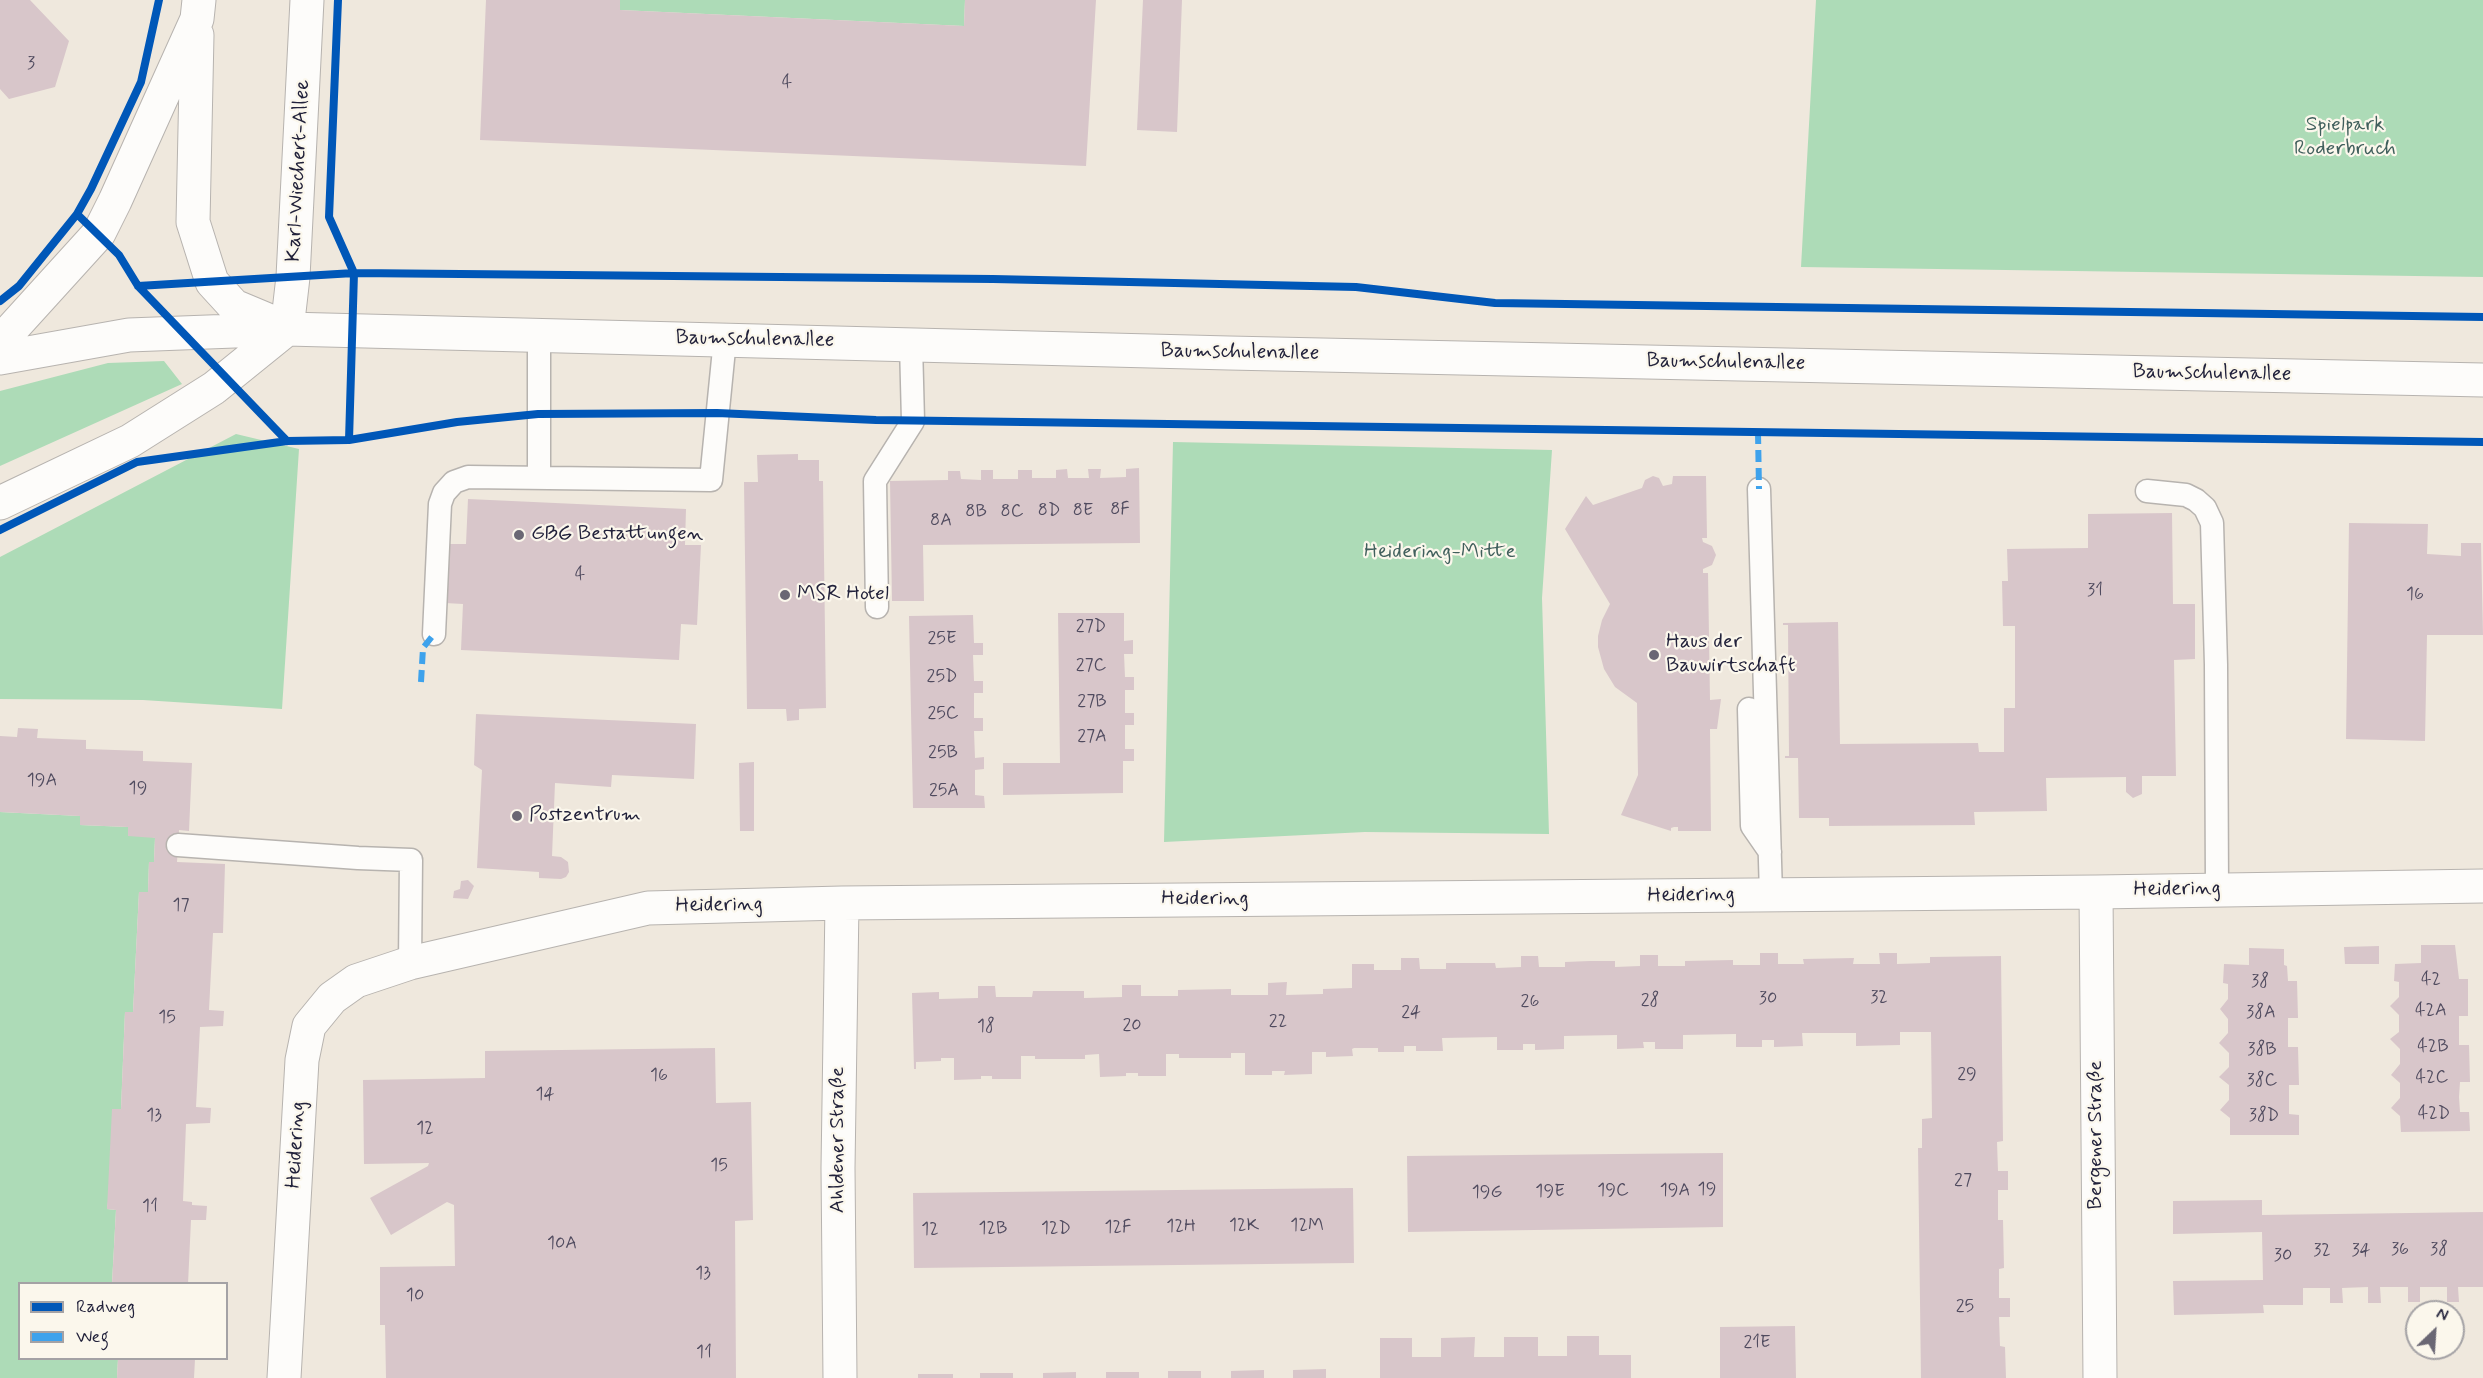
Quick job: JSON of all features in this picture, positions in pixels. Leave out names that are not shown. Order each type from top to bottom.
[{"type":"main road","name":"Karl-Wiechert-Allee","points":[[287,328],[294,278],[307,0]]},
{"type":"main road","points":[[0,504],[130,441],[214,388],[287,328],[234,306],[212,282],[193,222],[198,9]]},
{"type":"main road","points":[[0,342],[99,233],[198,9]]},
{"type":"main road","name":"Baumschulenallee","points":[[0,358],[129,335],[287,328],[2483,380]]},
{"type":"main road","name":"Heidering","points":[[284,1378],[302,1060],[309,1026],[332,998],[356,981],[410,963],[648,908],[842,903],[2096,892],[2483,886]]},
{"type":"main road","name":"Bergener Straße","points":[[2096,892],[2100,1378]]},
{"type":"main road","name":"Ahldener Straße","points":[[840,1378],[838,1168],[842,903]]},
{"type":"lane","points":[[539,335],[539,476]]},
{"type":"lane","points":[[434,634],[440,504],[444,493],[454,482],[468,477],[539,476],[711,480],[725,339]]},
{"type":"lane","points":[[877,607],[875,481],[913,421],[911,344]]},
{"type":"lane","points":[[1759,489],[1771,895]]},
{"type":"lane","points":[[2147,491],[2186,495],[2205,507],[2212,523],[2216,665],[2217,890]]},
{"type":"lane","points":[[1749,709],[1752,826],[1770,852]]},
{"type":"lane","points":[[178,845],[411,860],[410,963]]},
{"type":"green space","points":[[620,0],[965,0],[964,26],[620,10]]},
{"type":"green space","name":"Spielpark Roderbruch","points":[[1816,0],[2483,0],[2483,277],[1801,267]]},
{"type":"green space","points":[[164,361],[182,384],[0,466],[0,391],[108,363]]},
{"type":"green space","points":[[236,434],[299,449],[282,709],[143,700],[0,699],[0,557]]},
{"type":"green space","name":"Heidering-Mitte","points":[[1173,442],[1552,450],[1542,598],[1549,834],[1365,832],[1164,842]]},
{"type":"green space","points":[[0,812],[80,816],[80,825],[128,827],[155,838],[154,862],[149,862],[148,892],[139,892],[133,1012],[125,1012],[121,1109],[107,1209],[116,1210],[112,1282],[18,1282],[18,1360],[118,1360],[117,1378],[0,1378]]},
{"type":"building","points":[[0,0],[30,0],[69,41],[55,87],[9,99],[0,89]]},
{"type":"building","points":[[486,0],[620,0],[620,10],[964,26],[965,0],[1096,0],[1086,166],[480,140]]},
{"type":"building","points":[[1143,0],[1182,0],[1177,132],[1137,130]]},
{"type":"building","name":"MSR Hotel","points":[[798,454],[798,460],[819,460],[819,481],[823,481],[826,708],[799,709],[799,720],[787,721],[786,709],[747,709],[744,482],[758,482],[757,455]]},
{"type":"building","points":[[1139,468],[1140,543],[923,545],[924,601],[892,601],[890,481],[948,480],[948,471],[960,471],[961,479],[981,480],[981,470],[993,470],[993,479],[1018,479],[1018,470],[1032,470],[1032,478],[1056,478],[1056,470],[1067,469],[1068,478],[1089,478],[1088,469],[1101,469],[1100,478],[1126,477],[1126,469]]},
{"type":"building","name":"Haus der Bauwirtschaft","points":[[1653,476],[1659,478],[1663,486],[1672,484],[1673,476],[1706,476],[1707,538],[1702,538],[1703,542],[1712,546],[1716,555],[1712,565],[1703,569],[1703,573],[1708,573],[1710,700],[1721,699],[1717,729],[1710,729],[1711,831],[1678,831],[1678,827],[1674,827],[1671,831],[1621,815],[1638,775],[1637,703],[1615,687],[1604,669],[1598,647],[1598,636],[1602,620],[1610,604],[1565,529],[1586,496],[1593,505],[1642,488],[1645,480]]},
{"type":"building","points":[[468,499],[686,509],[685,545],[701,545],[697,625],[681,624],[679,660],[461,650],[463,604],[445,603],[448,544],[466,544]]},
{"type":"building","points":[[2172,513],[2173,604],[2195,604],[2195,659],[2174,660],[2176,776],[2142,776],[2142,794],[2133,798],[2126,792],[2126,777],[2046,778],[2047,811],[1974,812],[1975,825],[1829,826],[1829,818],[1799,818],[1798,758],[1785,758],[1789,756],[1788,625],[1783,625],[1783,623],[1838,622],[1840,744],[1978,743],[1979,752],[2004,752],[2004,708],[2015,708],[2015,626],[2003,626],[2002,581],[2008,581],[2007,549],[2088,548],[2088,514]]},
{"type":"building","points":[[2349,523],[2428,524],[2427,554],[2461,556],[2461,543],[2481,543],[2483,635],[2427,635],[2425,741],[2346,739]]},
{"type":"building","points":[[1058,613],[1124,613],[1124,641],[1133,640],[1133,654],[1124,654],[1125,677],[1134,677],[1134,690],[1125,690],[1125,713],[1134,713],[1134,725],[1125,725],[1125,749],[1134,749],[1134,761],[1123,761],[1123,793],[1003,795],[1003,763],[1060,763]]},
{"type":"building","points":[[973,615],[974,643],[983,643],[983,655],[973,655],[974,681],[983,681],[983,693],[974,693],[974,718],[983,718],[983,731],[974,731],[975,758],[984,757],[984,769],[975,770],[975,795],[984,796],[985,808],[913,808],[909,616]]},
{"type":"building","name":"Postzentrum","points":[[476,714],[696,724],[694,779],[612,775],[611,787],[555,783],[552,856],[561,857],[568,862],[569,872],[566,877],[561,879],[539,878],[539,872],[477,868],[482,770],[474,765]]},
{"type":"building","points":[[18,728],[38,729],[37,738],[86,740],[86,749],[143,751],[143,761],[192,763],[189,831],[179,830],[177,862],[225,864],[223,933],[213,933],[209,1010],[224,1011],[223,1026],[200,1027],[196,1107],[211,1108],[210,1123],[186,1124],[183,1201],[192,1202],[192,1205],[207,1206],[206,1220],[191,1220],[188,1282],[112,1282],[116,1210],[107,1209],[112,1109],[121,1109],[125,1012],[133,1012],[139,892],[148,892],[149,862],[154,862],[155,838],[128,836],[128,827],[80,825],[80,816],[0,812],[0,736],[17,737]]},
{"type":"building","points":[[754,762],[754,831],[740,831],[739,763]]},
{"type":"building","points":[[468,880],[474,886],[468,899],[453,898],[454,891],[460,889],[461,881]]},
{"type":"building","points":[[2421,945],[2455,945],[2459,979],[2468,979],[2468,1016],[2459,1016],[2459,1045],[2469,1045],[2470,1082],[2460,1082],[2459,1097],[2460,1112],[2469,1112],[2470,1131],[2401,1132],[2400,1116],[2391,1108],[2400,1098],[2400,1083],[2391,1075],[2400,1064],[2400,1049],[2390,1039],[2399,1032],[2399,1015],[2390,1006],[2399,997],[2399,982],[2394,981],[2395,964],[2421,963]]},
{"type":"building","points":[[2379,946],[2379,964],[2345,964],[2344,947]]},
{"type":"building","points":[[2249,948],[2284,949],[2284,965],[2287,966],[2288,981],[2297,981],[2298,1018],[2288,1018],[2288,1047],[2298,1047],[2299,1085],[2289,1085],[2289,1114],[2299,1115],[2299,1135],[2230,1135],[2230,1118],[2220,1110],[2229,1100],[2229,1085],[2219,1077],[2229,1067],[2229,1053],[2219,1043],[2228,1033],[2228,1019],[2220,1009],[2228,999],[2228,984],[2223,983],[2224,964],[2249,965]]},
{"type":"building","points":[[1760,953],[1778,953],[1778,964],[1804,964],[1803,959],[1854,958],[1853,964],[1880,964],[1879,953],[1897,953],[1897,964],[1930,963],[1930,957],[2001,956],[2003,1141],[1997,1142],[1998,1171],[2008,1171],[2008,1190],[1998,1190],[1998,1220],[2003,1220],[2004,1268],[1999,1269],[1999,1298],[2010,1298],[2010,1317],[1999,1317],[2000,1346],[2005,1347],[2006,1378],[1921,1378],[1918,1148],[1922,1148],[1922,1119],[1932,1118],[1931,1032],[1900,1032],[1900,1045],[1856,1046],[1856,1033],[1802,1033],[1803,1046],[1774,1047],[1774,1040],[1762,1040],[1762,1047],[1736,1047],[1736,1034],[1683,1035],[1683,1049],[1655,1049],[1655,1042],[1643,1042],[1644,1048],[1617,1049],[1617,1035],[1564,1036],[1564,1049],[1535,1050],[1535,1044],[1523,1044],[1523,1050],[1497,1050],[1497,1037],[1442,1038],[1443,1051],[1416,1051],[1416,1046],[1404,1046],[1404,1052],[1378,1052],[1378,1048],[1354,1048],[1352,1049],[1353,1056],[1326,1057],[1326,1052],[1312,1052],[1312,1074],[1284,1075],[1285,1071],[1272,1071],[1272,1075],[1245,1075],[1245,1053],[1231,1053],[1231,1058],[1179,1058],[1179,1054],[1166,1054],[1166,1076],[1138,1076],[1138,1073],[1126,1073],[1126,1076],[1100,1077],[1099,1054],[1085,1055],[1085,1059],[1035,1059],[1035,1056],[1021,1056],[1021,1079],[992,1079],[992,1076],[981,1076],[981,1079],[954,1080],[954,1058],[916,1062],[916,1069],[914,1069],[912,993],[939,992],[939,999],[978,998],[978,986],[995,986],[996,997],[1032,997],[1033,991],[1084,991],[1084,998],[1122,997],[1122,985],[1141,985],[1141,996],[1178,996],[1178,990],[1231,989],[1231,995],[1268,995],[1268,983],[1287,982],[1286,995],[1323,994],[1323,989],[1352,988],[1352,964],[1374,964],[1374,970],[1401,970],[1401,958],[1419,958],[1420,969],[1446,969],[1446,963],[1495,963],[1496,968],[1521,967],[1521,956],[1538,956],[1539,967],[1565,967],[1565,962],[1590,961],[1615,961],[1615,967],[1640,966],[1640,955],[1658,955],[1658,966],[1685,966],[1685,961],[1733,960],[1733,965],[1760,965]]},
{"type":"building","points":[[715,1048],[716,1103],[751,1102],[753,1220],[735,1221],[736,1378],[386,1378],[385,1325],[380,1325],[380,1267],[455,1266],[454,1205],[447,1202],[391,1235],[370,1198],[428,1166],[429,1163],[364,1164],[363,1080],[485,1078],[485,1051]]},
{"type":"building","points":[[1723,1153],[1723,1227],[1408,1232],[1407,1156]]},
{"type":"building","points":[[1353,1188],[1354,1263],[914,1268],[913,1193]]},
{"type":"building","points":[[2262,1200],[2262,1215],[2483,1212],[2483,1287],[2458,1287],[2459,1300],[2447,1300],[2447,1287],[2420,1287],[2420,1300],[2408,1300],[2408,1287],[2380,1287],[2381,1303],[2368,1303],[2368,1287],[2342,1288],[2343,1303],[2330,1303],[2330,1288],[2303,1288],[2303,1305],[2263,1305],[2264,1313],[2174,1315],[2173,1281],[2263,1280],[2262,1232],[2173,1234],[2173,1201]]},
{"type":"building","points":[[1795,1326],[1796,1378],[1720,1378],[1720,1327]]},
{"type":"building","points":[[1567,1336],[1599,1336],[1599,1355],[1631,1355],[1631,1378],[1380,1378],[1380,1338],[1412,1338],[1412,1357],[1441,1357],[1441,1338],[1475,1337],[1474,1357],[1504,1357],[1504,1337],[1538,1337],[1538,1356],[1567,1356]]},
{"type":"building","points":[[118,1360],[195,1360],[194,1378],[117,1378]]},
{"type":"building","points":[[1326,1369],[1326,1378],[1293,1378],[1293,1370]]},
{"type":"building","points":[[1264,1370],[1264,1378],[1231,1378],[1231,1371]]},
{"type":"building","points":[[1168,1371],[1201,1371],[1201,1378],[1168,1378]]},
{"type":"building","points":[[1076,1372],[1076,1378],[1043,1378],[1043,1373]]},
{"type":"building","points":[[1106,1372],[1139,1372],[1139,1378],[1106,1378]]},
{"type":"building","points":[[980,1373],[1013,1373],[1013,1378],[980,1378]]},
{"type":"building","points":[[918,1374],[953,1374],[953,1378],[918,1378]]},
{"type":"marked path","points":[[1758,432],[1759,489]]},
{"type":"marked path","points":[[421,682],[423,648],[434,634]]},
{"type":"cycle path","points":[[0,301],[19,286],[77,214],[91,189],[141,82],[159,0]]},
{"type":"cycle path","points":[[338,0],[329,217],[354,273],[349,440]]},
{"type":"cycle path","points":[[77,214],[119,255],[138,286],[287,441]]},
{"type":"cycle path","points":[[138,286],[354,273],[993,279],[1356,287],[1495,303],[2483,317]]},
{"type":"cycle path","points":[[0,530],[137,462],[287,441],[349,440],[457,422],[538,414],[717,413],[876,420],[2483,442]]},
{"type":"place","name":"GBG Bestattungen","points":[[519,535]]},
{"type":"place","name":"MSR Hotel","points":[[785,595]]},
{"type":"place","name":"Haus der Bauwirtschaft","points":[[1654,655]]},
{"type":"place","name":"Postzentrum","points":[[517,816]]}]
